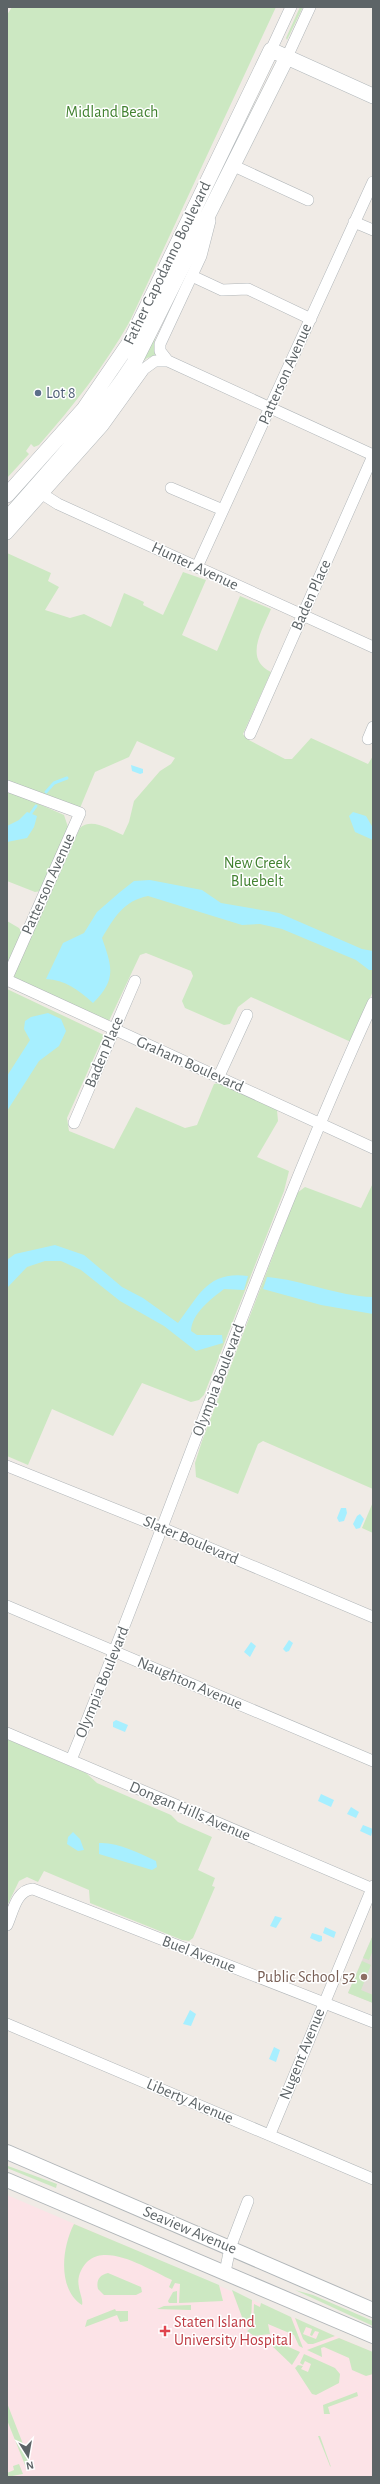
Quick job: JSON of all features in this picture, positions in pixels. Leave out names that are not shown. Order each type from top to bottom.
[{"type":"main road","points":[[271,50],[373,96]]},
{"type":"main road","name":"Father Capodanno Boulevard","points":[[7,495],[84,409],[130,342],[271,50]]},
{"type":"main road","name":"Father Capodanno Boulevard","points":[[7,519],[38,492],[103,407],[134,363],[234,166],[287,57]]},
{"type":"street","name":"Father Capodanno Boulevard","points":[[271,50],[291,7]]},
{"type":"street","name":"Father Capodanno Boulevard","points":[[287,57],[310,7]]},
{"type":"street","points":[[234,166],[308,200]]},
{"type":"street","name":"Patterson Avenue","points":[[197,567],[373,182]]},
{"type":"street","name":"Father Capodanno Boulevard","points":[[7,534],[38,492],[103,426],[146,366],[155,361],[166,360],[162,354],[160,344],[201,256],[213,206]]},
{"type":"street","points":[[354,222],[373,230]]},
{"type":"street","points":[[192,276],[222,290],[248,289],[310,319]]},
{"type":"street","points":[[166,360],[271,407],[373,456]]},
{"type":"street","name":"Baden Place","points":[[250,734],[301,615],[373,456]]},
{"type":"street","name":"Hunter Avenue","points":[[22,478],[38,492],[197,567],[373,647]]},
{"type":"street","points":[[171,488],[223,510]]},
{"type":"street","points":[[368,739],[373,727]]},
{"type":"street","name":"Patterson Avenue","points":[[7,786],[80,813],[7,979]]},
{"type":"street","name":"Graham Boulevard","points":[[7,979],[113,1029],[220,1076],[373,1148]]},
{"type":"street","name":"Baden Place","points":[[74,1122],[135,981]]},
{"type":"street","name":"Olympia Boulevard","points":[[71,1760],[115,1651],[293,1184],[373,1003]]},
{"type":"street","points":[[220,1076],[247,1015]]},
{"type":"street","name":"Slater Boulevard","points":[[7,1466],[162,1528],[373,1617]]},
{"type":"street","name":"Naughton Avenue","points":[[7,1606],[373,1760]]},
{"type":"street","name":"Dongan Hills Avenue","points":[[7,1732],[373,1888]]},
{"type":"street","name":"Nugent Avenue","points":[[270,2134],[373,1888]]},
{"type":"street","name":"Buel Avenue","points":[[7,1926],[20,1895],[25,1890],[33,1889],[373,2022]]},
{"type":"street","name":"Liberty Avenue","points":[[7,2024],[270,2134],[373,2179]]},
{"type":"street","name":"Seaview Avenue","points":[[7,2152],[373,2310]]},
{"type":"street","name":"Seaview Avenue","points":[[7,2180],[226,2272],[373,2336]]},
{"type":"street","points":[[226,2272],[230,2248],[248,2201]]},
{"type":"shaded area","name":"Public School 52","points":[[373,1935],[373,2003],[348,1993]]},
{"type":"shaded area","name":"Staten Island University Hospital","points":[[7,2195],[373,2352],[373,2477],[7,2477]]},
{"type":"green space","name":"Midland Beach","points":[[12,7],[276,7],[130,321],[110,354],[76,401],[39,445],[34,447],[31,444],[26,451],[29,454],[7,478],[7,15]]},
{"type":"green space","points":[[300,7],[303,7],[287,40],[286,38]]},
{"type":"green space","points":[[156,334],[154,344],[157,355],[147,358],[139,365]]},
{"type":"green space","name":"New Creek Bluebelt","points":[[7,553],[51,573],[48,581],[59,587],[45,610],[70,618],[84,614],[111,627],[124,593],[144,602],[143,605],[163,615],[183,572],[206,580],[182,635],[217,651],[240,596],[271,609],[260,634],[257,652],[258,659],[263,666],[271,672],[243,734],[247,739],[285,759],[292,759],[311,738],[368,764],[373,756],[373,991],[351,1042],[251,997],[238,1007],[230,1024],[224,1025],[185,1008],[182,1001],[193,976],[191,971],[146,953],[140,955],[108,1023],[14,977],[16,966],[80,828],[85,825],[95,824],[123,835],[129,822],[134,801],[160,771],[171,764],[175,758],[137,741],[129,757],[95,772],[80,808],[7,782]]},
{"type":"green space","points":[[7,790],[64,815],[69,830],[41,891],[35,892],[7,881]]},
{"type":"green space","points":[[7,921],[19,928],[22,933],[7,966]]},
{"type":"green space","points":[[7,989],[104,1035],[67,1118],[69,1131],[114,1149],[136,1107],[185,1128],[197,1125],[214,1084],[223,1082],[277,1110],[278,1121],[257,1157],[289,1171],[284,1191],[204,1395],[199,1400],[191,1402],[142,1383],[113,1436],[52,1409],[28,1465],[7,1456]]},
{"type":"green space","points":[[373,1183],[373,1489],[263,1441],[258,1444],[238,1494],[196,1477],[195,1463],[202,1441],[297,1193],[305,1187],[361,1208]]},
{"type":"green space","points":[[373,1502],[373,1533],[362,1528]]},
{"type":"green space","points":[[7,1739],[86,1773],[97,1783],[171,1815],[178,1822],[212,1837],[198,1870],[215,1878],[212,1886],[215,1887],[193,1938],[189,1941],[182,1940],[90,1903],[89,1890],[44,1871],[38,1882],[27,1877],[19,1881],[7,1906]]},
{"type":"green space","points":[[373,1935],[373,1950],[369,1960],[363,1958]]},
{"type":"green space","points":[[362,1961],[371,1965],[361,1990],[373,1995],[373,2003],[348,1993]]},
{"type":"green space","points":[[8,2166],[57,2184],[56,2188],[7,2168]]},
{"type":"green space","points":[[74,2224],[219,2285],[223,2301],[179,2303],[180,2284],[175,2283],[172,2289],[169,2287],[172,2280],[135,2262],[121,2257],[108,2255],[96,2257],[86,2263],[79,2276],[78,2284],[82,2305],[74,2298],[65,2278],[64,2267],[67,2244]]},
{"type":"green space","points":[[108,2273],[141,2287],[142,2292],[136,2295],[104,2295],[98,2289],[97,2283],[100,2277]]},
{"type":"green space","points":[[232,2290],[252,2300],[251,2324],[246,2328]]},
{"type":"green space","points":[[295,2290],[313,2295],[373,2321],[373,2326]]},
{"type":"green space","points":[[177,2291],[177,2303],[169,2303],[168,2301],[173,2292]]},
{"type":"green space","points":[[261,2303],[291,2317],[303,2348],[299,2346],[294,2335],[268,2324],[270,2334],[254,2336],[247,2331],[253,2326],[254,2304],[260,2307]]},
{"type":"green space","points":[[191,2305],[191,2310],[157,2309],[164,2306]]},
{"type":"green space","points":[[115,2309],[116,2311],[128,2311],[128,2321],[120,2322],[117,2315],[85,2327],[87,2320]]},
{"type":"green space","points":[[295,2318],[335,2336],[313,2344],[308,2344],[303,2339]],"holes":[[[306,2327],[312,2329],[310,2335],[312,2336],[315,2331],[319,2332],[316,2339],[303,2334]]]},
{"type":"green space","points":[[339,2338],[373,2352],[373,2374],[366,2376],[352,2370],[349,2358],[324,2347],[321,2348],[322,2357],[307,2350]]},
{"type":"green space","points":[[273,2340],[300,2352],[292,2365],[270,2344]]},
{"type":"green space","points":[[304,2354],[335,2368],[340,2374],[339,2383],[316,2395],[312,2394],[295,2368],[298,2365],[303,2366],[301,2369],[308,2372],[311,2364],[305,2361],[303,2365],[300,2363]]},
{"type":"green space","points":[[357,2392],[358,2396],[328,2407],[330,2414],[324,2414],[323,2405]]},
{"type":"green space","points":[[7,2403],[32,2467],[27,2470],[7,2420]]},
{"type":"green space","points":[[318,2436],[320,2436],[331,2467],[330,2466]]},
{"type":"green space","points":[[19,2464],[23,2474],[7,2477],[7,2473],[14,2470],[13,2466]]},
{"type":"water","points":[[131,765],[143,769],[143,773],[140,774],[132,771]]},
{"type":"water","points":[[27,812],[37,816],[34,827],[27,838],[7,842],[7,826],[19,820]]},
{"type":"water","points":[[353,812],[366,816],[373,828],[373,840],[355,832],[349,816]]},
{"type":"water","points":[[150,880],[202,890],[221,903],[279,913],[362,949],[373,951],[373,970],[369,970],[356,960],[282,929],[260,924],[242,925],[148,896],[139,898],[120,911],[102,938],[110,965],[109,980],[101,995],[93,1003],[71,986],[59,981],[46,979],[63,943],[84,933],[97,912],[134,881]]},
{"type":"water","points":[[48,1013],[61,1019],[66,1031],[59,1046],[39,1061],[7,1111],[7,1076],[30,1040],[24,1029],[25,1021],[31,1017]]},
{"type":"water","points":[[55,1245],[84,1255],[122,1287],[143,1298],[178,1323],[199,1294],[214,1281],[223,1277],[234,1275],[248,1276],[244,1290],[224,1289],[198,1312],[192,1324],[191,1331],[197,1335],[222,1335],[223,1343],[196,1351],[164,1326],[120,1301],[81,1270],[61,1261],[45,1261],[27,1267],[7,1288],[7,1260],[15,1254]]},
{"type":"water","points":[[267,1277],[294,1281],[346,1294],[373,1297],[373,1314],[321,1305],[263,1289]]},
{"type":"water","points":[[341,1508],[346,1508],[347,1513],[344,1521],[339,1522],[337,1518]]},
{"type":"water","points":[[360,1514],[364,1519],[360,1528],[356,1529],[353,1524],[357,1516]]},
{"type":"water","points":[[289,1640],[293,1643],[289,1651],[286,1652],[283,1649]]},
{"type":"water","points":[[251,1642],[256,1646],[250,1657],[244,1652]]},
{"type":"water","points":[[116,1720],[128,1725],[125,1732],[113,1727],[113,1722]]},
{"type":"water","points":[[321,1794],[334,1800],[331,1807],[318,1801]]},
{"type":"water","points":[[351,1807],[359,1812],[356,1818],[347,1814]]},
{"type":"water","points":[[363,1825],[373,1829],[371,1836],[360,1831]]},
{"type":"water","points":[[73,1832],[80,1839],[84,1850],[78,1851],[67,1844],[68,1837]]},
{"type":"water","points":[[99,1843],[114,1844],[136,1852],[156,1861],[157,1867],[152,1870],[99,1854]]},
{"type":"water","points":[[275,1916],[282,1918],[276,1928],[270,1926]]},
{"type":"water","points":[[325,1927],[336,1932],[334,1938],[323,1933]]},
{"type":"water","points":[[312,1933],[322,1936],[322,1941],[319,1942],[310,1938]]},
{"type":"water","points":[[190,2010],[196,2014],[191,2026],[183,2024]]},
{"type":"water","points":[[274,2047],[280,2050],[276,2062],[269,2059]]},
{"type":"waterway","points":[[46,792],[54,783],[67,778]]},
{"type":"waterway","points":[[29,816],[36,806]]},
{"type":"place","name":"Lot 8","points":[[38,393]]},
{"type":"place","name":"Public School 52","points":[[364,1977]]},
{"type":"place","name":"Staten Island University Hospital","points":[[165,2331]]}]
